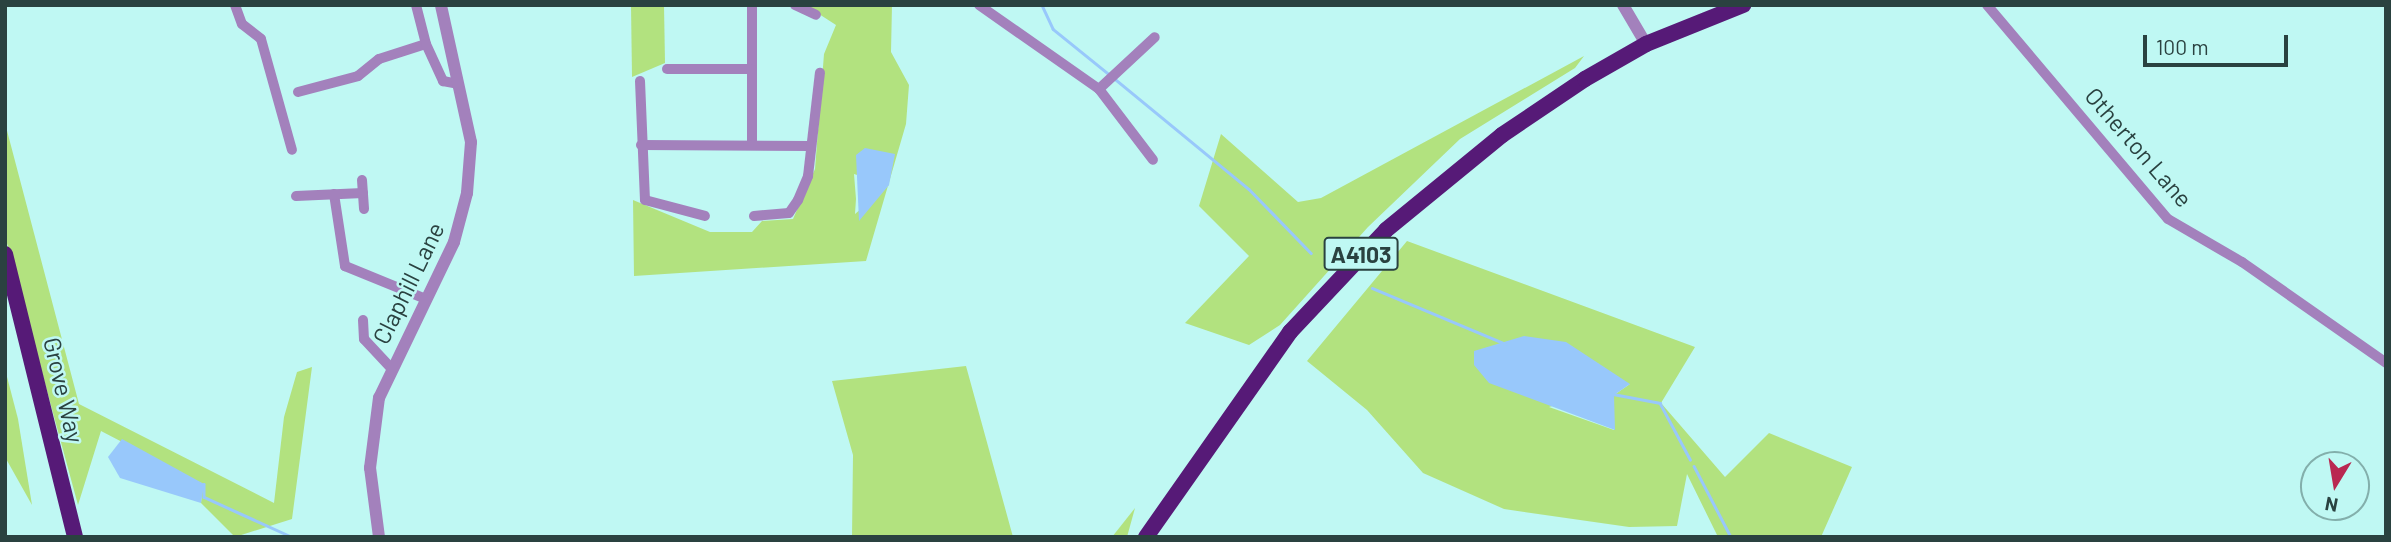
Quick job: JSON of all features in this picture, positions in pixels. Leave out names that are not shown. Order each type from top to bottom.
[{"type":"highway","name":"A4103","points":[[1146,537],[1290,332],[1337,277],[1502,135],[1646,44],[1743,5]]},
{"type":"highway","name":"Grove Way","points":[[5,254],[75,537]]},
{"type":"street","points":[[235,5],[242,24],[261,39],[292,150]]},
{"type":"street","points":[[416,5],[426,44],[443,81],[458,84]]},
{"type":"street","name":"Claphill Lane","points":[[379,537],[370,468],[379,398],[391,368],[454,242],[467,193],[471,142],[441,5]]},
{"type":"street","points":[[752,5],[752,144]]},
{"type":"street","points":[[795,5],[816,15]]},
{"type":"street","points":[[979,5],[1099,89],[1153,160]]},
{"type":"street","points":[[1623,5],[1646,44]]},
{"type":"street","name":"Otherton Lane","points":[[1987,5],[2168,219],[2242,262],[2386,363]]},
{"type":"street","points":[[1099,89],[1155,37]]},
{"type":"street","points":[[298,92],[358,76],[379,59],[426,44]]},
{"type":"street","points":[[667,69],[751,69]]},
{"type":"street","points":[[754,216],[789,213],[809,170],[820,73]]},
{"type":"street","points":[[640,81],[640,171],[645,200],[705,216]]},
{"type":"street","points":[[641,145],[811,146]]},
{"type":"street","points":[[362,180],[364,209]]},
{"type":"street","points":[[296,196],[363,193]]},
{"type":"street","points":[[334,194],[345,266],[426,299]]},
{"type":"street","points":[[363,320],[364,339],[391,368]]},
{"type":"green space","points":[[631,5],[664,5],[665,63],[632,77]]},
{"type":"green space","points":[[805,5],[892,5],[891,52],[909,85],[906,124],[888,185],[854,174],[855,214],[888,186],[866,261],[634,276],[633,200],[710,232],[752,232],[762,221],[793,219],[815,169],[824,54],[836,25]]},
{"type":"green space","points":[[1584,56],[1575,68],[1460,139],[1368,227],[1280,325],[1249,345],[1185,323],[1249,256],[1199,206],[1221,134],[1298,202],[1321,198]]},
{"type":"green space","points":[[5,123],[79,404],[274,503],[284,417],[297,372],[312,367],[292,519],[235,537],[201,503],[203,484],[101,431],[78,505],[5,236]]},
{"type":"green space","points":[[1407,241],[1695,347],[1661,403],[1725,477],[1769,433],[1852,467],[1821,537],[1718,537],[1687,474],[1677,526],[1629,527],[1504,509],[1423,473],[1367,410],[1307,361]],"holes":[[[1630,384],[1614,395],[1614,430],[1549,407]]]},
{"type":"green space","points":[[966,366],[1013,537],[852,537],[853,455],[832,381]]},
{"type":"green space","points":[[5,369],[18,419],[32,505],[5,457]]},
{"type":"green space","points":[[1135,508],[1127,537],[1112,537]]},
{"type":"water","points":[[865,148],[895,154],[889,185],[859,221],[856,155]]},
{"type":"water","points":[[1524,336],[1566,342],[1630,384],[1614,395],[1615,430],[1489,383],[1474,365],[1474,351]]},
{"type":"water","points":[[122,439],[204,484],[201,503],[120,478],[108,457]]},
{"type":"waterway","points":[[1042,5],[1053,29],[1110,75]]},
{"type":"waterway","points":[[1115,79],[1249,189],[1311,253]]},
{"type":"waterway","points":[[1372,288],[1506,344]]},
{"type":"waterway","points":[[1613,394],[1660,403],[1690,459]]},
{"type":"waterway","points":[[1694,466],[1731,537]]},
{"type":"waterway","points":[[204,484],[204,497],[292,537]]}]
